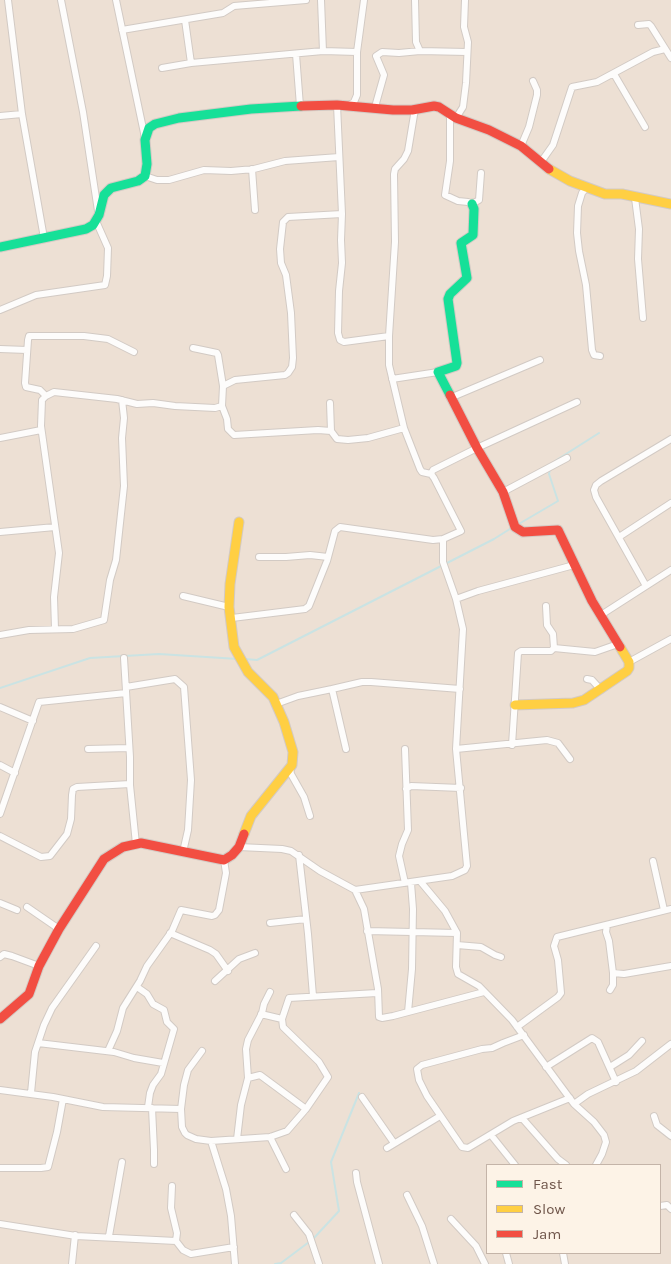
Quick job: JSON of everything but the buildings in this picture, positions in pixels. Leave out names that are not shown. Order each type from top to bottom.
[{"type":"street","points":[[8,0],[22,114],[44,238]]},
{"type":"street","points":[[0,247],[86,229],[93,225],[97,218],[100,194],[61,0]]},
{"type":"street","points":[[100,194],[111,188],[138,181],[145,176],[147,164],[145,140],[116,0]]},
{"type":"street","points":[[122,30],[223,13],[234,3],[306,0]]},
{"type":"street","points":[[321,0],[323,51]]},
{"type":"street","points":[[347,106],[354,102],[357,95],[357,52],[364,0]]},
{"type":"street","points":[[415,0],[416,42],[420,51]]},
{"type":"street","points":[[465,0],[464,19],[468,42],[465,96],[463,107],[453,116],[450,161],[445,195],[458,201],[472,204]]},
{"type":"street","points":[[185,20],[191,63]]},
{"type":"street","points":[[638,25],[648,24],[671,58]]},
{"type":"street","points":[[541,162],[552,145],[566,107],[570,89],[576,86],[594,84],[643,57],[665,49]]},
{"type":"street","points":[[162,68],[191,63],[323,51],[357,52]]},
{"type":"street","points":[[376,107],[384,76],[376,56],[382,52],[398,54],[420,51],[467,52]]},
{"type":"street","points":[[296,54],[300,106]]},
{"type":"street","points":[[614,74],[645,127]]},
{"type":"street","points":[[521,146],[529,127],[537,95],[533,81]]},
{"type":"street","points":[[145,140],[149,128],[165,120],[251,109],[337,105],[376,107],[392,110],[434,106],[521,146],[550,170],[570,181],[605,194],[622,194],[671,204]]},
{"type":"street","points":[[337,105],[342,214],[342,263],[338,316],[339,338],[344,342],[389,336]]},
{"type":"street","points":[[232,618],[305,608],[312,602],[335,531],[340,527],[433,540],[443,539],[461,532],[431,474],[422,472],[420,469],[404,428],[389,365],[394,242],[394,174],[395,169],[408,151],[415,109]]},
{"type":"street","points":[[0,116],[22,114]]},
{"type":"street","points":[[145,176],[157,180],[169,180],[204,170],[224,172],[252,169],[286,161],[339,158]]},
{"type":"street","points":[[252,169],[255,210]]},
{"type":"street","points":[[472,204],[480,198],[481,173]]},
{"type":"street","points":[[587,187],[582,193],[578,206],[577,233],[586,285],[592,353],[600,356]]},
{"type":"street","points":[[635,198],[639,229],[638,258],[643,318]]},
{"type":"street","points":[[392,379],[438,372],[456,366],[458,363],[448,300],[450,294],[467,278],[461,243],[474,235],[474,210],[472,204]]},
{"type":"street","points":[[223,386],[235,380],[285,375],[288,373],[292,367],[293,358],[291,313],[286,275],[281,263],[280,249],[283,222],[288,217],[342,214]]},
{"type":"street","points":[[0,310],[36,295],[106,285],[108,248],[97,218]]},
{"type":"street","points":[[46,396],[40,390],[26,387],[25,383],[28,338],[32,336],[84,336],[108,339],[134,352]]},
{"type":"street","points":[[193,348],[217,353],[223,386],[222,406],[227,419],[228,429],[234,435],[318,430],[331,431],[337,438],[348,440],[368,438],[404,428]]},
{"type":"street","points":[[0,349],[27,350]]},
{"type":"street","points":[[450,398],[540,360]]},
{"type":"street","points":[[438,372],[477,448],[503,492],[513,523],[518,530],[523,532],[555,528],[558,530],[601,615],[629,662],[627,671],[584,700],[573,703],[515,706]]},
{"type":"street","points":[[55,629],[54,597],[59,553],[41,430],[42,400],[54,392],[122,400],[137,404],[154,403],[216,408],[222,406]]},
{"type":"street","points":[[0,636],[21,631],[73,629],[90,623],[100,622],[106,617],[110,580],[116,560],[124,486],[122,438],[124,418],[122,400]]},
{"type":"street","points":[[431,474],[433,470],[477,448],[577,402]]},
{"type":"street","points":[[330,403],[331,431]]},
{"type":"street","points":[[0,438],[41,430]]},
{"type":"street","points":[[646,586],[596,497],[594,490],[596,485],[671,439]]},
{"type":"street","points":[[503,492],[567,458]]},
{"type":"street","points":[[619,537],[671,503]]},
{"type":"street","points":[[0,1019],[29,994],[39,966],[59,929],[104,859],[122,846],[136,844],[153,845],[224,860],[239,847],[251,816],[294,761],[284,722],[273,697],[248,672],[234,647],[232,618],[229,607],[231,569],[239,522]]},
{"type":"street","points":[[0,532],[55,527]]},
{"type":"street","points":[[239,847],[282,849],[299,855],[320,871],[355,890],[460,874],[465,870],[467,866],[456,749],[463,629],[456,599],[443,562],[443,539]]},
{"type":"street","points":[[260,557],[286,557],[310,554],[328,557]]},
{"type":"street","points":[[456,599],[574,564]]},
{"type":"street","points":[[601,615],[671,570]]},
{"type":"street","points":[[183,596],[229,607]]},
{"type":"street","points":[[512,745],[518,653],[521,651],[551,652],[554,648],[553,634],[547,625],[546,606]]},
{"type":"street","points":[[629,662],[671,639]]},
{"type":"street","points":[[554,648],[595,652],[618,644]]},
{"type":"street","points":[[124,658],[130,748],[130,784],[136,844]]},
{"type":"street","points":[[0,814],[41,701],[126,690],[175,679],[184,687],[191,780],[188,830],[183,852]]},
{"type":"street","points":[[587,679],[592,680],[601,690]]},
{"type":"street","points":[[276,704],[298,696],[332,688],[371,682],[460,689]]},
{"type":"street","points":[[332,688],[346,749]]},
{"type":"street","points":[[0,707],[33,721]]},
{"type":"street","points":[[456,749],[512,745],[547,740],[555,741],[570,759]]},
{"type":"street","points":[[88,749],[130,748]]},
{"type":"street","points":[[405,749],[408,786],[408,830],[398,856],[408,883],[413,909],[408,1012]]},
{"type":"street","points":[[0,765],[15,773]]},
{"type":"street","points":[[290,768],[291,774],[304,797],[310,816]]},
{"type":"street","points":[[0,836],[41,857],[50,856],[67,834],[71,819],[73,790],[77,787],[130,784]]},
{"type":"street","points":[[408,786],[461,788]]},
{"type":"street","points":[[299,855],[313,996]]},
{"type":"street","points":[[108,1051],[118,1031],[122,1008],[137,987],[147,966],[170,933],[182,909],[208,916],[215,915],[219,910],[226,873],[224,860]]},
{"type":"street","points":[[518,1027],[561,993],[558,960],[554,946],[557,938],[668,910],[653,861]]},
{"type":"street","points":[[420,881],[445,911],[457,933],[456,970],[458,974],[479,986],[518,1027],[574,1104],[594,1122],[604,1135],[606,1142],[596,1164]]},
{"type":"street","points":[[355,890],[364,909],[378,989],[379,1017],[408,1012],[484,992]]},
{"type":"street","points":[[0,903],[17,910]]},
{"type":"street","points":[[27,907],[59,929]]},
{"type":"street","points":[[270,923],[306,919]]},
{"type":"street","points":[[607,925],[606,932],[613,973],[613,985],[610,990]]},
{"type":"street","points":[[367,931],[412,934],[457,933]]},
{"type":"street","points":[[170,933],[210,950],[216,954],[228,971]]},
{"type":"street","points":[[457,945],[481,946],[501,957]]},
{"type":"street","points":[[31,1093],[38,1043],[44,1025],[52,1008],[96,946]]},
{"type":"street","points":[[216,981],[240,959],[254,953]]},
{"type":"street","points":[[0,957],[4,954],[39,966]]},
{"type":"street","points":[[613,973],[624,974],[671,966]]},
{"type":"street","points":[[137,987],[147,994],[153,1004],[164,1010],[167,1022],[174,1029],[161,1074],[150,1093],[154,1164]]},
{"type":"street","points":[[236,1139],[241,1105],[248,1078],[246,1049],[250,1035],[270,992]]},
{"type":"street","points":[[202,1051],[188,1070],[181,1109],[182,1127],[187,1136],[211,1140],[270,1137],[287,1131],[306,1108],[327,1076],[319,1062],[283,1027],[282,1019],[288,998],[377,993]]},
{"type":"street","points":[[261,1014],[282,1019]]},
{"type":"street","points":[[524,1036],[503,1042],[492,1048],[482,1048],[418,1066],[416,1072],[427,1096],[464,1149],[475,1145],[522,1118],[570,1098]]},
{"type":"street","points":[[546,1067],[592,1038],[598,1042],[616,1082]]},
{"type":"street","points":[[610,1067],[628,1055],[642,1041]]},
{"type":"street","points":[[38,1043],[108,1051],[163,1063]]},
{"type":"street","points":[[574,1104],[588,1094],[636,1071],[671,1044]]},
{"type":"street","points":[[248,1078],[260,1075],[306,1108]]},
{"type":"street","points":[[0,1090],[31,1093],[103,1107],[181,1109]]},
{"type":"street","points":[[362,1097],[394,1143]]},
{"type":"street","points":[[0,1168],[48,1167],[57,1132],[62,1099]]},
{"type":"street","points":[[387,1148],[440,1116]]},
{"type":"street","points":[[654,1116],[657,1125],[671,1136]]},
{"type":"street","points":[[522,1118],[565,1164]]},
{"type":"street","points":[[490,1135],[514,1164]]},
{"type":"street","points":[[270,1137],[286,1169]]},
{"type":"street","points":[[211,1140],[226,1188],[235,1264]]},
{"type":"street","points":[[108,1236],[122,1162]]},
{"type":"street","points":[[356,1173],[379,1264]]},
{"type":"street","points":[[172,1186],[171,1208],[177,1234],[176,1241],[183,1250],[191,1254],[234,1248]]},
{"type":"street","points":[[407,1195],[422,1226],[434,1264]]},
{"type":"street","points":[[294,1215],[309,1234],[319,1264]]},
{"type":"street","points":[[451,1219],[476,1246],[485,1264]]},
{"type":"street","points":[[0,1224],[75,1235],[176,1241]]},
{"type":"street","points":[[72,1264],[75,1235]]},
{"type":"shaded area","points":[[0,0],[671,0],[671,1264],[0,1264]]},
{"type":"waterway","points":[[555,461],[599,433]]},
{"type":"waterway","points":[[517,525],[558,501],[549,474],[550,469]]},
{"type":"waterway","points":[[245,659],[257,660],[494,539],[513,527]]},
{"type":"waterway","points":[[0,688],[90,658],[159,654],[238,659]]},
{"type":"waterway","points":[[313,1239],[339,1211],[331,1162],[359,1093]]},
{"type":"waterway","points":[[275,1264],[281,1263],[309,1242]]},
{"type":"traffic: fast","points":[[0,247],[86,229],[93,225],[99,215],[104,195],[111,188],[138,181],[145,176],[147,164],[145,140],[149,128],[155,124],[179,118],[251,109],[301,106]]},
{"type":"traffic: fast","points":[[450,395],[438,372],[456,366],[457,363],[448,299],[450,294],[467,278],[461,243],[473,235],[474,209],[472,204]]},
{"type":"traffic: slow","points":[[549,169],[570,181],[605,194],[622,194],[671,204]]},
{"type":"traffic: slow","points":[[239,522],[230,584],[229,607],[234,647],[248,672],[273,697],[284,722],[293,752],[292,765],[251,816],[244,834]]},
{"type":"traffic: slow","points":[[515,705],[573,703],[584,700],[627,671],[629,662],[620,647]]},
{"type":"traffic: jam","points":[[301,106],[337,105],[393,110],[439,107],[456,118],[489,130],[521,146],[549,169]]},
{"type":"traffic: jam","points":[[450,395],[477,448],[503,492],[515,527],[523,532],[558,530],[592,601],[620,647]]},
{"type":"traffic: jam","points":[[0,1019],[29,994],[39,966],[59,929],[104,859],[123,847],[141,843],[224,860],[239,847],[244,834]]}]
